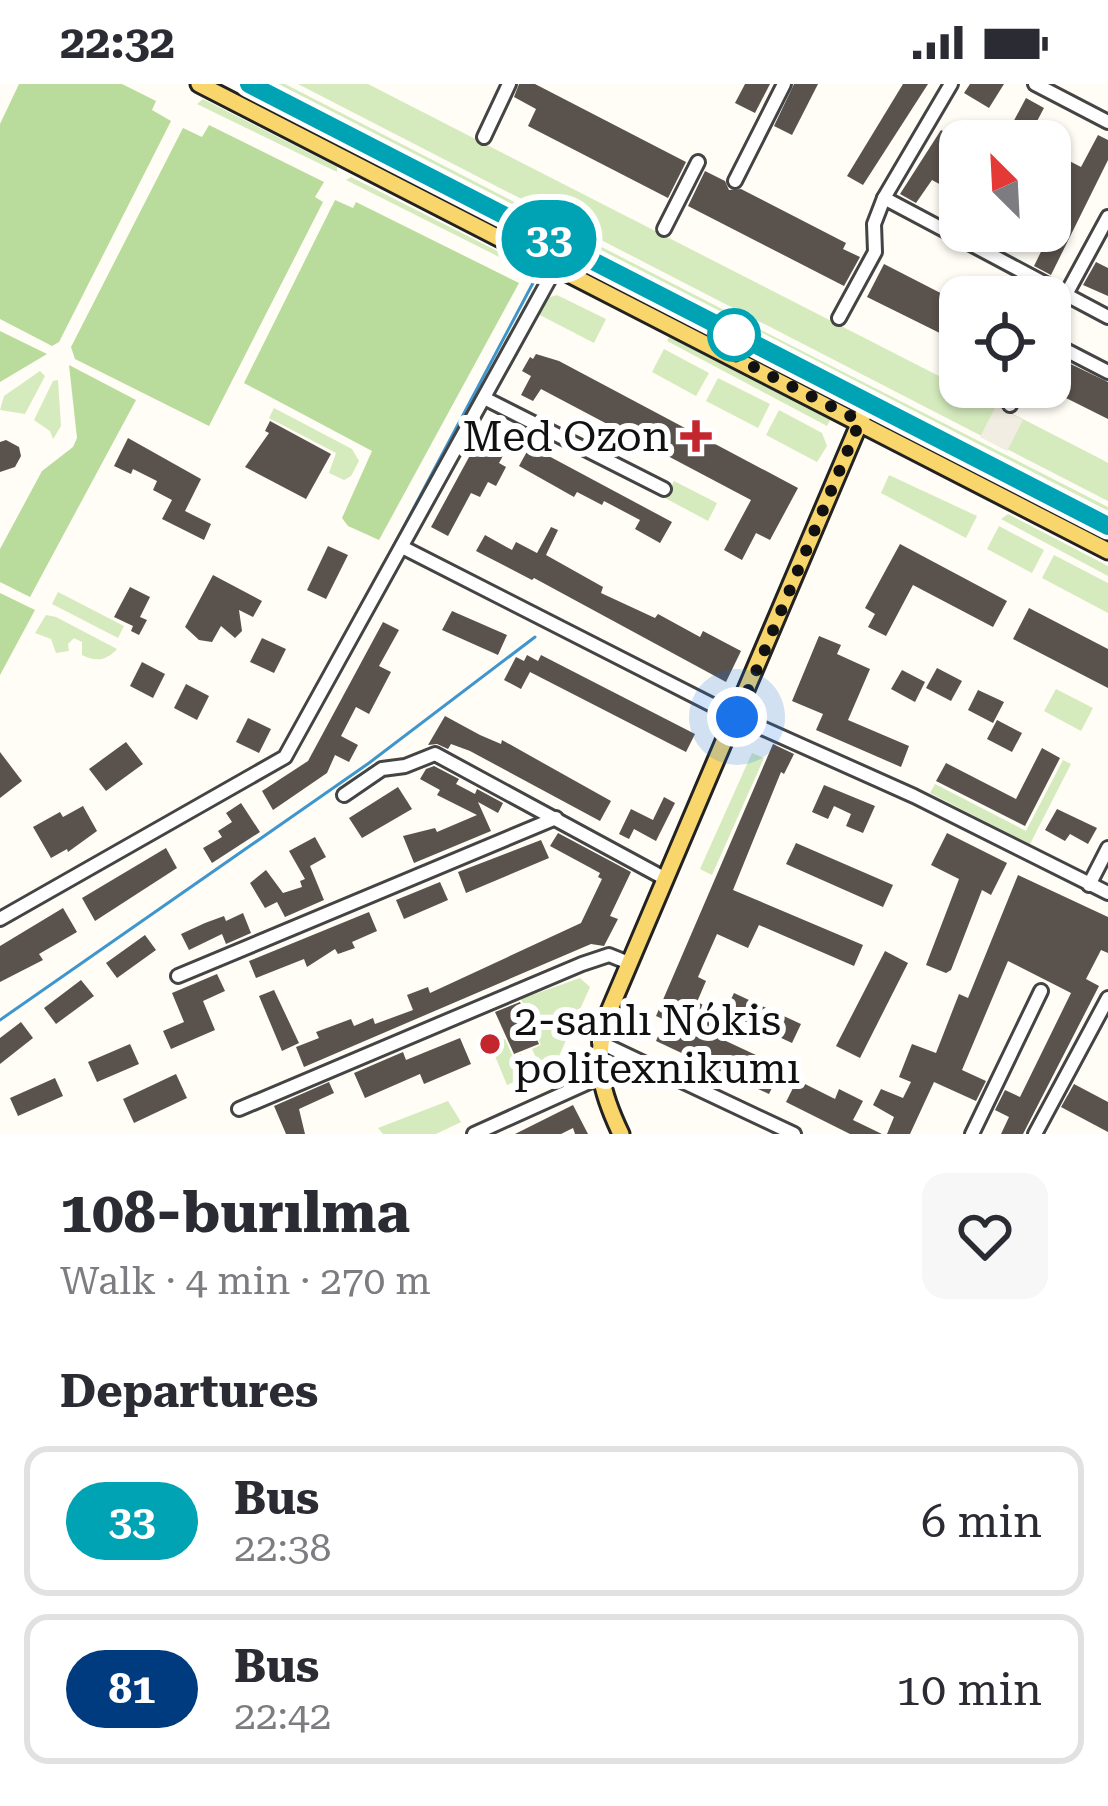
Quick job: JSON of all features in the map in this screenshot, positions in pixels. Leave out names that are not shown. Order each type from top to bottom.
[{"type":"main road","points":[[199,84],[1108,551]]},
{"type":"main road","points":[[249,84],[1108,526]]},
{"type":"main road","points":[[621,1134],[598,1078],[599,1042],[664,878],[868,404]]},
{"type":"street","points":[[484,137],[509,84]]},
{"type":"street","points":[[735,181],[784,84]]},
{"type":"street","points":[[839,318],[875,252],[874,224],[884,198],[951,84]]},
{"type":"street","points":[[1035,84],[1108,122]]},
{"type":"street","points":[[664,229],[698,162]]},
{"type":"street","points":[[884,198],[1029,276]]},
{"type":"street","points":[[1071,287],[1108,217]]},
{"type":"street","points":[[0,919],[285,757],[556,267]]},
{"type":"street","points":[[1071,298],[1108,317]]},
{"type":"street","points":[[1071,352],[1108,371]]},
{"type":"street","points":[[484,398],[664,489]]},
{"type":"street","points":[[402,547],[737,717],[896,787],[1108,893]]},
{"type":"street","points":[[344,796],[382,769],[406,766],[427,755],[448,759],[664,878]]},
{"type":"street","points":[[178,976],[556,818]]},
{"type":"street","points":[[1089,885],[1108,848]]},
{"type":"street","points":[[238,1109],[582,964],[609,955],[629,963]]},
{"type":"street","points":[[972,1134],[1041,991]]},
{"type":"street","points":[[1035,1134],[1108,998]]},
{"type":"street","points":[[599,1042],[794,1134]]},
{"type":"street","points":[[474,1134],[598,1078]]},
{"type":"green space","points":[[19,84],[122,84],[156,101],[152,110],[171,121],[59,342],[52,346],[0,319],[0,124]]},
{"type":"green space","points":[[276,84],[285,84],[728,312],[726,317]]},
{"type":"green space","points":[[298,84],[368,84],[939,376],[939,408],[1001,408],[1099,458],[1108,463],[1108,501]]},
{"type":"green space","points":[[203,99],[337,167],[337,172],[197,104]]},
{"type":"green space","points":[[209,125],[324,182],[315,197],[323,202],[209,426],[75,359],[71,347],[183,128],[202,137]]},
{"type":"green space","points":[[351,177],[535,270],[537,276],[346,180]]},
{"type":"green space","points":[[335,200],[353,208],[356,202],[519,283],[379,540],[348,526],[342,518],[372,451],[244,383]]},
{"type":"green space","points":[[557,295],[606,319],[594,343],[538,314],[547,298]]},
{"type":"green space","points":[[751,325],[1108,507],[1108,513],[749,331]]},
{"type":"green space","points":[[0,331],[47,354],[0,382]]},
{"type":"green space","points":[[669,337],[830,420],[827,426],[667,341]]},
{"type":"green space","points":[[664,349],[709,373],[696,396],[652,372]]},
{"type":"green space","points":[[69,365],[136,400],[30,597],[0,582],[0,549],[42,471],[73,447],[77,438]]},
{"type":"green space","points":[[40,371],[45,376],[25,414],[0,410],[4,396]]},
{"type":"green space","points":[[718,378],[770,404],[758,428],[706,401]]},
{"type":"green space","points":[[58,380],[61,426],[53,439],[34,420],[53,381]]},
{"type":"green space","points":[[274,408],[352,449],[359,461],[351,476],[344,480],[329,473],[336,453],[269,418]]},
{"type":"green space","points":[[779,410],[822,433],[827,446],[817,462],[766,435]]},
{"type":"green space","points":[[889,475],[977,516],[966,538],[881,493]]},
{"type":"green space","points":[[674,481],[717,503],[708,521],[665,498]]},
{"type":"green space","points":[[1008,514],[1108,566],[1108,576],[1001,519]]},
{"type":"green space","points":[[999,526],[1044,550],[1032,573],[987,549]]},
{"type":"green space","points":[[1054,555],[1108,583],[1108,613],[1042,578]]},
{"type":"green space","points":[[58,592],[124,626],[118,638],[52,604]]},
{"type":"green space","points":[[0,593],[35,610],[0,675]]},
{"type":"green space","points":[[46,615],[117,649],[105,658],[92,659],[82,655],[82,642],[74,638],[69,651],[56,653],[51,639],[35,633]]},
{"type":"green space","points":[[1056,689],[1093,708],[1081,731],[1044,711]]},
{"type":"green space","points":[[752,753],[764,758],[712,875],[700,869]]},
{"type":"green space","points":[[1063,760],[1071,764],[1030,844],[930,793],[935,784],[1026,831]]},
{"type":"green space","points":[[580,978],[590,987],[555,1065],[539,1064],[532,1049],[541,1045],[521,999]]},
{"type":"green space","points":[[505,1039],[513,1057],[521,1054],[529,1071],[507,1085],[490,1044]]},
{"type":"green space","points":[[448,1101],[461,1122],[436,1134],[383,1134],[378,1128]]},
{"type":"shaded area","points":[[995,408],[1023,420],[1007,451],[980,437]]},
{"type":"building","points":[[519,84],[535,84],[686,162],[668,198],[528,126],[536,109],[514,97]]},
{"type":"building","points":[[745,84],[770,84],[755,113],[735,103]]},
{"type":"building","points":[[794,84],[818,84],[792,135],[774,126]]},
{"type":"building","points":[[903,84],[928,84],[863,185],[847,176]]},
{"type":"building","points":[[970,84],[1004,84],[989,108],[964,93]]},
{"type":"building","points":[[1026,98],[1044,108],[1038,120],[1014,120]]},
{"type":"building","points":[[939,133],[939,184],[932,180],[916,203],[900,194]]},
{"type":"building","points":[[1098,135],[1108,140],[1108,160],[1071,235],[1071,162],[1081,167]]},
{"type":"building","points":[[705,171],[725,181],[729,190],[741,189],[846,243],[843,249],[860,257],[844,286],[688,206]]},
{"type":"building","points":[[1041,252],[1062,252],[1051,275],[1034,266]]},
{"type":"building","points":[[1096,262],[1108,268],[1108,296],[1083,285]]},
{"type":"building","points":[[884,264],[939,292],[939,333],[867,297]]},
{"type":"building","points":[[536,354],[559,361],[798,488],[770,540],[756,533],[742,560],[724,550],[751,500],[541,389],[533,401],[521,395],[531,376],[522,371]]},
{"type":"building","points":[[1071,364],[1108,382],[1108,419],[1071,400]]},
{"type":"building","points":[[270,421],[331,454],[306,499],[245,467],[269,433],[265,431]]},
{"type":"building","points":[[487,424],[513,438],[499,463],[506,467],[496,486],[488,482],[480,497],[471,493],[448,536],[431,527]]},
{"type":"building","points":[[128,438],[201,479],[185,511],[211,524],[204,540],[162,519],[172,500],[153,490],[157,481],[114,466]]},
{"type":"building","points":[[0,442],[19,447],[21,456],[15,467],[0,472]]},
{"type":"building","points":[[530,446],[672,522],[660,543],[635,529],[640,520],[604,501],[602,505],[577,492],[574,497],[519,466]]},
{"type":"building","points":[[551,527],[558,530],[546,555],[603,587],[601,593],[655,618],[658,614],[700,637],[703,631],[741,651],[726,682],[476,551],[485,535],[512,550],[516,542],[537,553]]},
{"type":"building","points":[[900,544],[1007,601],[993,627],[913,585],[886,636],[868,627],[875,614],[865,608]]},
{"type":"building","points":[[328,546],[348,555],[326,599],[307,590]]},
{"type":"building","points":[[213,575],[262,601],[253,617],[239,610],[242,631],[235,638],[221,626],[212,642],[199,640],[185,627]]},
{"type":"building","points":[[130,587],[150,597],[140,617],[147,620],[139,635],[131,631],[133,626],[114,617]]},
{"type":"building","points":[[1029,608],[1108,649],[1108,688],[1013,639]]},
{"type":"building","points":[[452,611],[507,635],[498,655],[442,630]]},
{"type":"building","points":[[383,622],[399,630],[379,666],[391,672],[369,714],[356,707],[341,736],[358,745],[349,762],[335,755],[327,773],[273,810],[262,791],[308,761]]},
{"type":"building","points":[[819,636],[841,645],[837,654],[870,669],[848,720],[909,746],[901,767],[816,730],[823,714],[792,701]]},
{"type":"building","points":[[262,638],[286,649],[274,673],[250,662]]},
{"type":"building","points":[[527,655],[538,661],[541,655],[695,734],[686,752],[530,672],[521,689],[504,680],[516,657],[524,661]]},
{"type":"building","points":[[142,662],[165,674],[153,698],[130,686]]},
{"type":"building","points":[[937,668],[962,681],[951,701],[926,688]]},
{"type":"building","points":[[902,670],[925,682],[915,702],[891,689]]},
{"type":"building","points":[[186,684],[209,696],[197,720],[174,708]]},
{"type":"building","points":[[978,690],[1004,702],[993,723],[968,710]]},
{"type":"building","points":[[445,716],[501,744],[502,740],[611,801],[600,821],[470,751],[451,744],[448,749],[428,745]]},
{"type":"building","points":[[248,718],[271,729],[259,753],[236,742]]},
{"type":"building","points":[[997,720],[1022,733],[1012,752],[987,739]]},
{"type":"building","points":[[126,742],[143,764],[106,791],[89,769]]},
{"type":"building","points":[[773,744],[794,754],[784,774],[781,772],[733,890],[863,945],[854,966],[759,925],[748,948],[717,934],[698,977],[706,981],[697,1002],[723,1014],[713,1035],[782,1067],[769,1094],[656,1041],[665,1020],[656,1016]]},
{"type":"building","points":[[1042,748],[1060,758],[1025,826],[936,781],[946,763],[1016,799]]},
{"type":"building","points":[[0,752],[22,781],[0,798]]},
{"type":"building","points":[[434,766],[459,779],[456,784],[503,803],[498,813],[478,802],[491,831],[414,863],[403,836],[435,828],[437,832],[477,815],[437,795],[440,790],[420,779]]},
{"type":"building","points":[[824,785],[875,806],[863,833],[846,826],[851,814],[834,806],[828,819],[812,812]]},
{"type":"building","points":[[398,787],[412,809],[362,838],[349,818]]},
{"type":"building","points":[[664,797],[675,803],[656,841],[634,829],[629,839],[619,834],[631,809],[653,820]]},
{"type":"building","points":[[241,803],[260,832],[212,863],[203,848],[222,837],[218,831],[232,822],[226,813]]},
{"type":"building","points":[[83,806],[97,831],[51,858],[33,827]]},
{"type":"building","points":[[1057,809],[1097,828],[1088,844],[1070,834],[1065,841],[1045,830]]},
{"type":"building","points":[[558,833],[631,872],[610,916],[618,919],[604,946],[591,944],[304,1067],[296,1047],[319,1038],[316,1032],[351,1019],[354,1026],[373,1018],[375,1024],[413,1010],[407,995],[428,987],[430,993],[581,923],[602,879],[600,873],[550,846]]},
{"type":"building","points":[[947,833],[1007,863],[991,895],[982,890],[946,973],[926,965],[959,879],[931,865]]},
{"type":"building","points":[[315,837],[326,857],[310,866],[324,900],[285,917],[277,902],[265,908],[250,883],[266,870],[283,893],[302,887],[300,881],[305,879],[289,851]]},
{"type":"building","points":[[541,840],[549,858],[466,893],[458,872]]},
{"type":"building","points":[[796,843],[893,885],[883,907],[786,864]]},
{"type":"building","points":[[166,848],[177,868],[95,921],[82,898]]},
{"type":"building","points":[[1018,875],[1108,917],[1108,953],[1101,950],[1086,979],[1099,986],[1023,1134],[1001,1134],[1009,1117],[995,1110],[1005,1090],[1020,1097],[1071,993],[1008,961],[962,1070],[986,1081],[976,1101],[934,1082],[910,1134],[887,1134],[894,1117],[873,1105],[881,1089],[903,1098],[911,1082],[899,1077],[912,1044],[936,1053],[959,994],[968,998]]},
{"type":"building","points":[[440,882],[448,900],[404,919],[396,900]]},
{"type":"building","points":[[63,908],[77,932],[39,954],[43,960],[0,982],[0,946]]},
{"type":"building","points":[[369,912],[377,931],[352,942],[355,948],[338,954],[335,949],[307,967],[304,959],[256,978],[249,961]]},
{"type":"building","points":[[243,913],[251,933],[226,944],[222,934],[189,950],[181,934],[224,916],[226,921]]},
{"type":"building","points":[[145,935],[156,950],[117,978],[106,963]]},
{"type":"building","points":[[885,951],[908,963],[860,1058],[836,1046]]},
{"type":"building","points":[[217,974],[225,991],[203,1001],[215,1030],[171,1049],[163,1031],[184,1022],[172,993]]},
{"type":"building","points":[[81,980],[94,996],[56,1024],[44,1008]]},
{"type":"building","points":[[274,990],[299,1043],[282,1051],[259,996]]},
{"type":"building","points":[[734,993],[801,1024],[792,1043],[725,1012]]},
{"type":"building","points":[[520,1002],[539,1044],[514,1054],[495,1012]]},
{"type":"building","points":[[21,1022],[33,1038],[0,1064],[0,1038]]},
{"type":"building","points":[[460,1038],[471,1064],[424,1084],[420,1074],[365,1098],[354,1073],[403,1052],[406,1060]]},
{"type":"building","points":[[130,1044],[139,1064],[97,1082],[88,1062]]},
{"type":"building","points":[[176,1074],[187,1098],[134,1123],[123,1099]]},
{"type":"building","points":[[55,1078],[63,1096],[18,1116],[10,1098]]},
{"type":"building","points":[[797,1080],[835,1099],[839,1089],[863,1101],[853,1120],[882,1134],[850,1134],[786,1102]]},
{"type":"building","points":[[329,1082],[334,1093],[299,1109],[305,1134],[286,1134],[274,1106]]},
{"type":"building","points":[[1074,1084],[1108,1102],[1108,1132],[1061,1107]]},
{"type":"building","points":[[573,1105],[588,1134],[575,1134],[573,1128],[561,1134],[515,1134]]},
{"type":"waterway","points":[[392,549],[533,283]]},
{"type":"waterway","points":[[0,1020],[369,763],[535,637]]},
{"type":"bus line","name":"33","points":[[249,84],[1108,526]]},
{"type":"place","name":"Med Ozon","points":[[696,436]]},
{"type":"place","name":"2-sanlı Nókis politexnikumı","points":[[490,1044]]},
{"type":"route","points":[[734,335],[736,358],[860,421],[737,717]]}]
